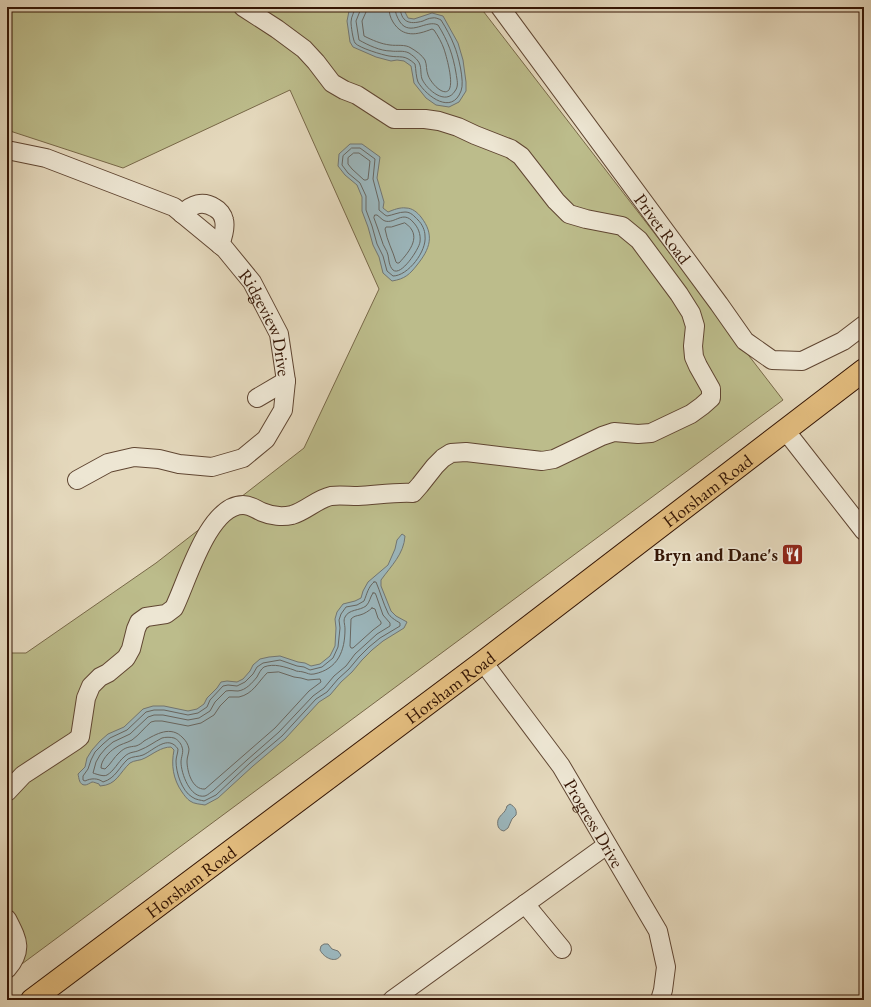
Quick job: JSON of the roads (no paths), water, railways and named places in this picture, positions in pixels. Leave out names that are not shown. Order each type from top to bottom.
[{"type":"main road","name":"Horsham Road","points":[[32,1000],[483,662],[864,370]]},
{"type":"street","points":[[7,792],[23,775],[80,737],[86,698],[91,686],[126,658],[131,649],[139,622],[146,617],[166,614],[174,608],[201,545],[220,516],[230,508],[241,505],[251,506],[264,513],[278,516],[293,514],[330,496],[413,493],[435,466],[451,453],[466,452],[542,461],[554,459],[602,436],[614,432],[638,434],[651,433],[691,414],[711,398],[711,389],[694,357],[693,346],[696,326],[691,313],[679,294],[639,240],[622,226],[586,220],[569,214],[556,201],[521,156],[511,150],[458,127],[439,121],[394,119],[358,94],[344,90],[332,83],[316,62],[304,50],[277,29],[243,7]]},
{"type":"street","name":"Privet Road","points":[[500,7],[745,341],[772,360],[802,361],[843,341],[864,325]]},
{"type":"street","name":"Ridgeview Drive","points":[[7,150],[46,158],[174,207],[225,248],[252,282],[278,334],[286,381],[283,410],[266,439],[243,458],[212,467],[179,464],[159,459],[134,457],[108,463],[76,480]]},
{"type":"street","points":[[182,214],[192,206],[201,203],[210,205],[219,210],[224,220],[224,233],[220,244]]},
{"type":"street","points":[[257,398],[286,381]]},
{"type":"street","points":[[785,430],[864,531]]},
{"type":"street","name":"Progress Drive","points":[[483,662],[561,766],[658,931],[666,967],[660,1000]]},
{"type":"street","points":[[392,1000],[607,845]]},
{"type":"street","points":[[525,904],[562,949]]},
{"type":"street","points":[[7,919],[18,945],[13,962],[7,969]]},
{"type":"water","points":[[352,7],[403,7],[408,18],[414,19],[432,13],[443,16],[458,43],[463,60],[466,91],[459,102],[449,107],[436,105],[426,98],[414,83],[411,66],[404,61],[391,61],[376,57],[353,47],[350,42],[347,21],[349,11]]},
{"type":"water","points":[[350,144],[362,144],[380,157],[377,178],[384,202],[383,208],[388,212],[401,208],[408,208],[416,212],[421,217],[428,230],[428,248],[412,271],[407,276],[400,279],[392,281],[383,273],[379,257],[373,245],[362,211],[362,197],[357,185],[345,175],[338,166],[339,154]]},
{"type":"water","points":[[402,534],[405,536],[400,554],[381,580],[381,586],[391,611],[396,616],[407,622],[404,628],[372,650],[330,695],[319,702],[285,739],[218,798],[205,805],[193,803],[187,798],[179,787],[175,777],[173,766],[174,750],[171,747],[160,749],[143,759],[130,763],[114,781],[106,785],[100,786],[94,782],[85,785],[80,783],[78,774],[85,767],[87,758],[92,750],[108,734],[124,727],[143,709],[153,706],[164,706],[188,711],[197,709],[204,704],[207,698],[221,682],[237,682],[243,679],[253,665],[260,659],[280,656],[311,666],[320,664],[330,656],[335,646],[335,619],[337,612],[343,604],[361,598],[368,582],[388,565],[397,540]]},
{"type":"water","points":[[510,804],[515,809],[516,815],[512,819],[508,828],[504,831],[500,830],[498,827],[498,820]]},
{"type":"water","points":[[328,944],[332,949],[338,951],[341,955],[339,958],[330,959],[324,955],[320,950],[321,946]]},
{"type":"place","name":"Bryn and Dane's","points":[[793,554]]}]
